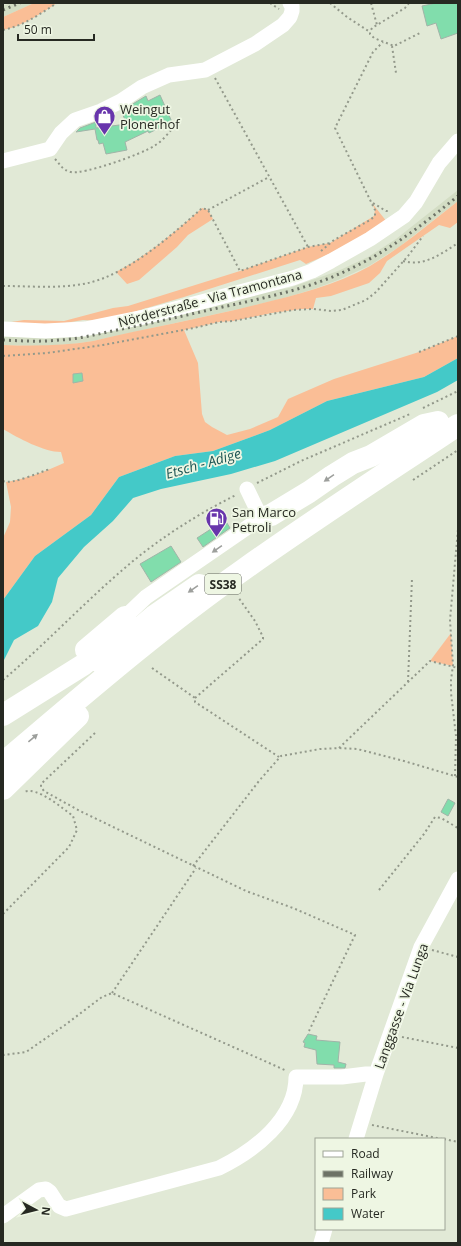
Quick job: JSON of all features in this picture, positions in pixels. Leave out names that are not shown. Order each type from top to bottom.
[{"type":"highway","name":"SS38","points":[[3,763],[114,669],[190,609],[242,570],[448,424],[458,409]]},
{"type":"highway","name":"SS38","points":[[3,744],[154,616],[294,518],[448,424]]},
{"type":"highway","points":[[261,518],[271,515],[348,466],[371,456],[424,425],[448,424]]},
{"type":"highway","points":[[12,792],[121,675],[178,628],[190,609]]},
{"type":"highway","points":[[3,715],[83,664],[138,622],[154,616]]},
{"type":"highway","points":[[3,709],[55,675],[125,617]]},
{"type":"street","points":[[3,162],[50,149],[60,133],[75,120],[101,111],[121,101],[142,87],[169,75],[205,70],[255,44],[283,25],[290,17],[292,6],[290,3]]},
{"type":"street","name":"Nörderstraße - Via Tramontana","points":[[3,329],[45,332],[85,329],[144,317],[293,278],[312,271],[370,239],[404,216],[416,202],[439,163],[458,141]]},
{"type":"street","points":[[125,617],[146,597],[261,518],[247,489]]},
{"type":"street","name":"Langgasse - Via Lunga","points":[[356,1138],[376,1074],[421,947],[458,879]]},
{"type":"street","points":[[3,1216],[39,1190],[46,1189],[50,1192],[59,1206],[66,1209],[224,1165],[263,1140],[272,1130],[289,1106],[296,1083],[296,1077],[327,1078],[376,1074]]},
{"type":"street","points":[[321,1243],[325,1230]]},
{"type":"path","points":[[3,30],[12,28],[38,15],[57,3]]},
{"type":"path","points":[[330,3],[347,17],[370,32],[374,38],[392,46],[422,32]]},
{"type":"path","points":[[371,3],[377,25]]},
{"type":"path","points":[[370,32],[377,25],[405,8],[409,3]]},
{"type":"path","points":[[321,252],[330,243],[374,216],[375,210],[335,128],[373,52],[383,42]]},
{"type":"path","points":[[392,46],[396,73]]},
{"type":"path","points":[[209,68],[308,247]]},
{"type":"path","points":[[52,158],[56,159],[60,166],[66,171],[73,173],[83,171],[124,160],[154,146],[172,129]]},
{"type":"path","points":[[208,210],[269,177]]},
{"type":"path","points":[[3,286],[65,286],[89,283],[131,264],[153,249],[202,208],[208,210],[240,271],[308,247],[330,243]]},
{"type":"path","points":[[3,356],[47,353],[103,346],[219,322],[233,321],[298,309],[313,309],[332,312],[342,310],[366,300],[376,292],[423,236]]},
{"type":"path","points":[[403,261],[411,263],[421,262],[439,255],[458,243]]},
{"type":"path","points":[[419,352],[458,336]]},
{"type":"path","points":[[417,410],[458,391]]},
{"type":"path","points":[[3,680],[33,655],[115,576],[159,541],[275,473],[411,413]]},
{"type":"path","points":[[413,480],[458,450]]},
{"type":"path","points":[[3,481],[14,481],[50,469]]},
{"type":"path","points":[[3,1054],[26,1052],[102,997],[112,993],[195,867],[259,781],[280,757],[286,754],[339,748],[357,749],[457,777],[456,736],[451,693],[452,666],[450,620],[458,529]]},
{"type":"path","points":[[408,682],[412,578]]},
{"type":"path","points":[[195,698],[263,639],[255,621],[238,597]]},
{"type":"path","points":[[339,748],[430,661],[458,668]]},
{"type":"path","points":[[152,668],[195,698],[195,702],[212,715],[280,757]]},
{"type":"path","points":[[95,733],[41,784],[44,791],[80,811],[246,891],[293,908],[355,934],[309,1031]]},
{"type":"path","points":[[3,914],[69,846],[77,830],[73,816],[44,796],[31,790],[12,792]]},
{"type":"path","points":[[379,890],[424,834],[435,817],[441,818],[458,828]]},
{"type":"path","points":[[421,947],[458,957]]},
{"type":"path","points":[[112,993],[283,1069],[296,1077]]},
{"type":"path","points":[[390,1034],[458,1048]]},
{"type":"path","points":[[361,1123],[438,1138]]},
{"type":"path","points":[[445,1139],[458,1142]]},
{"type":"shaded area","points":[[11,3],[34,3],[3,17],[3,6]]},
{"type":"shaded area","points":[[458,190],[458,201],[399,247],[369,266],[314,289],[248,307],[93,341],[43,346],[3,345],[3,336],[289,288],[338,271],[368,257],[396,239]]},
{"type":"green space","points":[[34,3],[57,3],[24,23],[3,30],[3,17]]},
{"type":"green space","points":[[458,201],[458,222],[450,228],[439,225],[387,261],[380,273],[369,283],[331,296],[316,298],[313,309],[272,313],[233,321],[219,322],[184,330],[198,363],[202,414],[205,422],[227,435],[250,429],[278,417],[288,399],[334,379],[419,352],[458,336],[458,358],[424,377],[327,401],[270,430],[213,451],[175,456],[119,477],[91,515],[35,556],[3,600],[3,538],[10,522],[11,507],[6,482],[21,479],[64,463],[61,452],[39,447],[3,429],[3,345],[26,346],[71,344],[93,341],[238,309],[316,289],[344,279],[382,259],[426,227]]},
{"type":"green space","points":[[372,203],[387,222],[329,254],[306,264],[300,260],[103,321],[83,320],[42,325],[5,323],[24,320],[64,321],[113,308],[128,306],[240,271],[308,247],[330,243],[374,216],[375,210]]},
{"type":"green space","points":[[202,208],[208,210],[213,219],[188,235],[177,247],[139,280],[127,284],[116,272],[150,251]]},
{"type":"green space","points":[[451,633],[453,666],[430,661]]},
{"type":"water","name":"Etsch - Adige","points":[[458,358],[458,380],[437,392],[275,461],[231,474],[161,489],[133,498],[113,521],[84,547],[58,578],[52,602],[38,626],[14,640],[3,662],[3,600],[35,556],[91,515],[119,477],[175,456],[213,451],[270,430],[327,401],[424,377]]},
{"type":"building","points":[[436,3],[458,3],[458,33],[441,39],[436,23],[427,26],[422,6]]},
{"type":"building","points":[[160,95],[172,122],[125,142],[127,150],[106,154],[103,143],[99,144],[97,140],[95,129],[76,132],[80,128],[96,122],[96,128],[127,124],[121,111],[146,96],[148,101]]},
{"type":"building","points":[[82,373],[83,381],[73,383],[73,374]]},
{"type":"building","points":[[225,520],[230,528],[203,547],[197,538]]},
{"type":"building","points":[[171,546],[181,562],[151,582],[140,564]]},
{"type":"building","points":[[448,799],[455,803],[448,816],[441,812]]},
{"type":"building","points":[[308,1034],[317,1036],[316,1040],[340,1042],[338,1062],[346,1064],[345,1068],[334,1068],[334,1065],[317,1064],[316,1050],[304,1047],[305,1043],[303,1042]]},
{"type":"railway","points":[[3,10],[20,3]]},
{"type":"railway","points":[[3,340],[46,341],[81,337],[152,323],[302,288],[338,274],[370,259],[396,243],[458,196]]},
{"type":"place","name":"Weingut Plonerhof","points":[[105,136]]},
{"type":"place","name":"San Marco Petroli","points":[[217,538]]}]
